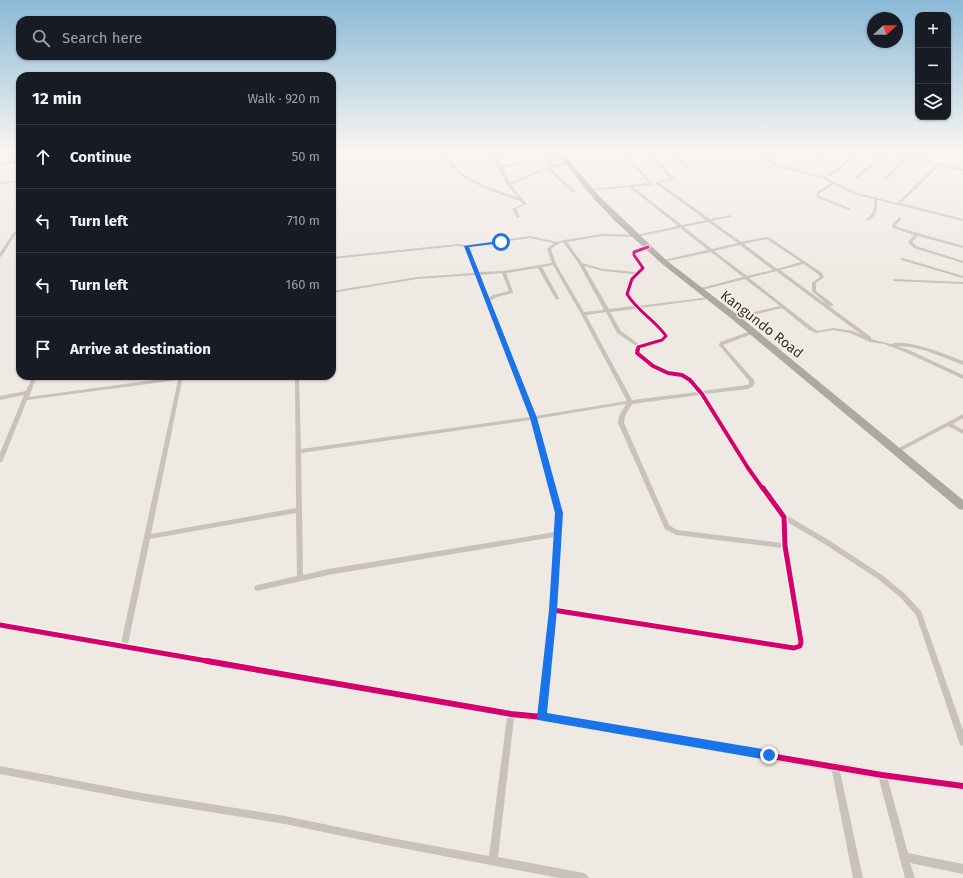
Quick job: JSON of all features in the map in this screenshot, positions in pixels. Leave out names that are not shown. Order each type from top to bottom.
[{"type":"highway","name":"Kangundo Road","points":[[591,191],[636,236],[698,290],[736,318],[963,506]]},
{"type":"street","points":[[497,191],[522,200]]},
{"type":"street","points":[[514,191],[525,204],[514,208],[518,217]]},
{"type":"street","points":[[636,191],[711,252],[815,331],[838,329],[875,342],[913,346],[940,353],[963,363]]},
{"type":"street","points":[[669,191],[875,342]]},
{"type":"street","points":[[821,191],[816,196],[850,209]]},
{"type":"street","points":[[850,191],[963,220]]},
{"type":"street","points":[[900,203],[912,191]]},
{"type":"street","points":[[867,220],[872,217],[877,209],[875,197]]},
{"type":"street","points":[[630,402],[583,314],[554,264],[549,249],[557,243],[564,241],[602,235],[636,236],[730,216]]},
{"type":"street","points":[[900,218],[894,225],[895,228],[963,247]]},
{"type":"street","points":[[0,256],[16,233]]},
{"type":"street","points":[[917,234],[910,242],[915,247],[963,262]]},
{"type":"street","points":[[336,258],[458,245],[466,246],[530,237],[557,243]]},
{"type":"street","points":[[664,261],[711,252],[766,238],[770,239],[822,276],[814,284],[814,291]]},
{"type":"street","points":[[564,241],[576,260],[581,264],[619,332],[640,347]]},
{"type":"street","points":[[466,246],[533,418],[558,504],[558,534],[553,610],[542,717]]},
{"type":"street","points":[[648,247],[634,252],[634,255],[643,268],[635,273],[629,283],[626,294],[635,308],[659,326],[666,336],[662,340],[640,347],[637,350],[640,356],[668,373],[686,377],[702,394],[748,468],[784,517],[825,541],[880,577],[903,596],[918,613],[963,742]]},
{"type":"street","points":[[902,259],[963,277]]},
{"type":"street","points":[[698,290],[804,263]]},
{"type":"street","points":[[336,291],[417,278],[504,272],[554,264]]},
{"type":"street","points":[[581,264],[603,270],[635,273]]},
{"type":"street","points":[[540,267],[557,298]]},
{"type":"street","points":[[488,300],[492,297],[511,292],[504,272]]},
{"type":"street","points":[[894,280],[963,284]]},
{"type":"street","points":[[809,294],[814,291]]},
{"type":"street","points":[[814,291],[832,304]]},
{"type":"street","points":[[583,314],[708,298]]},
{"type":"street","points":[[736,318],[783,307]]},
{"type":"street","points":[[298,451],[533,418],[630,402],[748,387],[752,385],[752,381],[722,345],[753,332]]},
{"type":"street","points":[[885,343],[907,351],[963,377]]},
{"type":"street","points":[[0,460],[33,380]]},
{"type":"street","points":[[0,398],[157,380]]},
{"type":"street","points":[[124,646],[180,380]]},
{"type":"street","points":[[298,380],[300,579]]},
{"type":"street","points":[[630,402],[622,416],[621,423],[670,530],[785,546]]},
{"type":"street","points":[[897,451],[963,416]]},
{"type":"street","points":[[949,424],[963,432]]},
{"type":"street","points":[[147,537],[299,510]]},
{"type":"street","points":[[553,610],[797,647],[802,642],[785,546],[784,517]]},
{"type":"street","points":[[257,588],[328,572],[558,534]]},
{"type":"street","points":[[0,625],[511,714],[542,717],[882,775],[963,786]]},
{"type":"street","points":[[494,861],[511,714]]},
{"type":"street","points":[[835,766],[858,878]]},
{"type":"street","points":[[0,770],[142,797],[285,820],[494,861],[557,876],[584,878]]},
{"type":"street","points":[[882,775],[910,878]]},
{"type":"street","points":[[904,857],[963,869]]},
{"type":"cycle path","points":[[553,610],[794,648],[800,646],[801,642],[785,546],[784,517],[748,468],[702,394],[690,380],[682,375],[668,373],[653,366],[637,353],[638,347],[662,340],[666,336],[657,325],[635,306],[627,294],[632,279],[636,273],[643,268],[634,255],[634,252],[648,247]]},
{"type":"cycle path","points":[[0,625],[511,714],[542,717],[882,775],[963,786]]},
{"type":"route","points":[[501,242],[466,246],[533,418],[558,504],[559,521],[553,610],[542,717],[769,755]]}]
